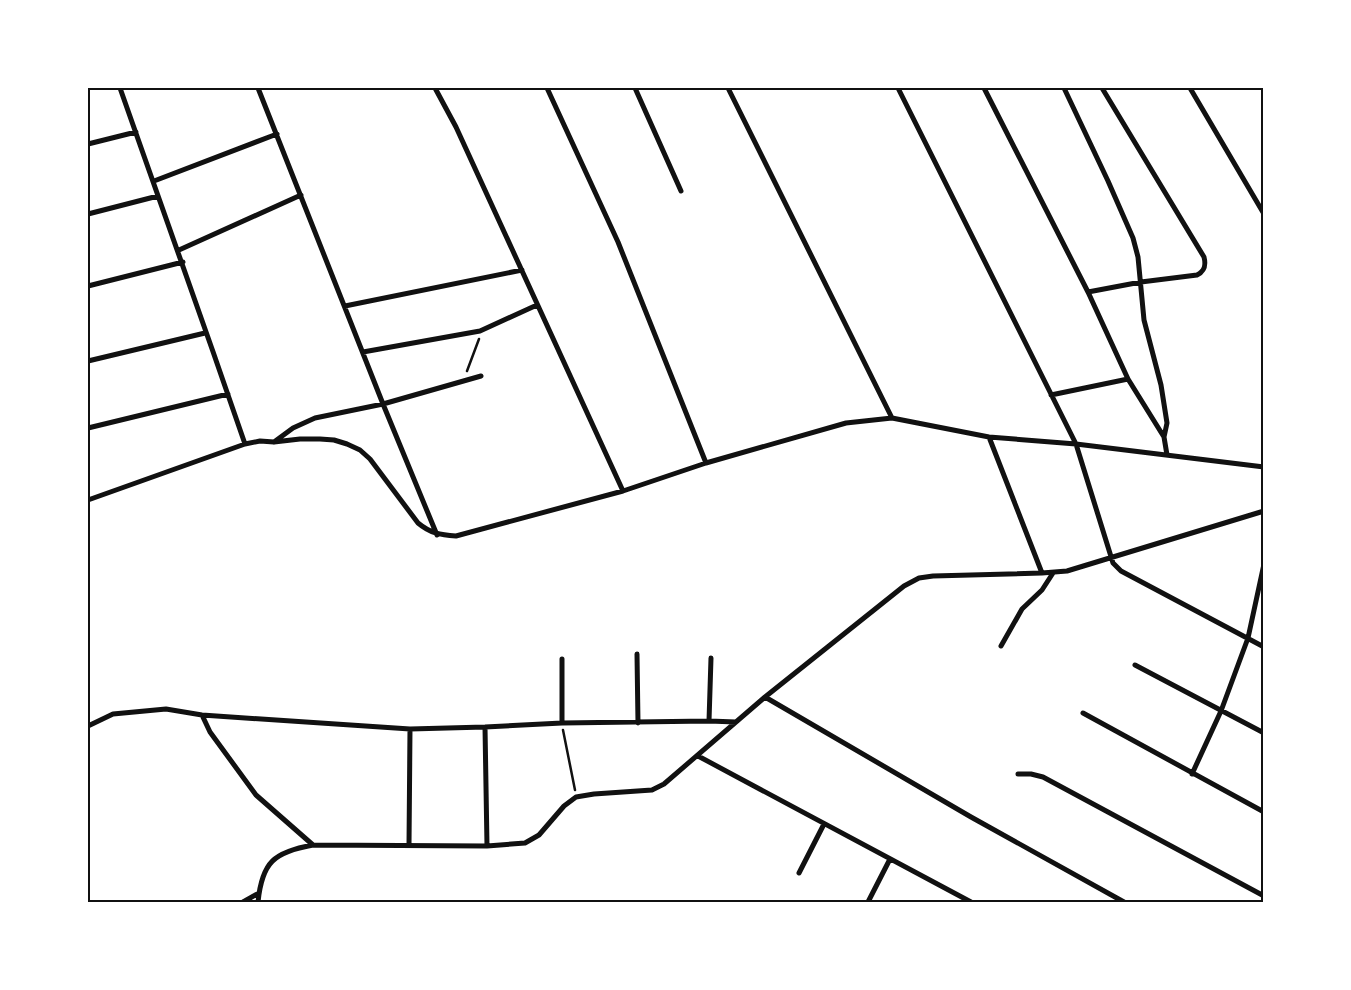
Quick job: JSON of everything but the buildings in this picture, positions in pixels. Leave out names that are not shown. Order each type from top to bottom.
[{"type":"street","points":[[120,88],[179,250],[205,332],[245,444]]},
{"type":"street","points":[[258,88],[383,404],[438,535]]},
{"type":"street","points":[[435,88],[456,127],[622,491]]},
{"type":"street","points":[[548,88],[618,242],[706,463]]},
{"type":"street","points":[[635,88],[681,191]]},
{"type":"street","points":[[728,88],[892,418]]},
{"type":"street","points":[[898,88],[1076,444],[1115,567],[1264,647]]},
{"type":"street","points":[[984,88],[1088,292],[1128,379],[1164,437]]},
{"type":"street","points":[[1064,88],[1133,238],[1138,257],[1144,320],[1161,385],[1167,423],[1164,437],[1167,455]]},
{"type":"street","points":[[1088,292],[1141,282],[1197,275],[1203,270],[1205,262],[1102,88]]},
{"type":"street","points":[[1190,88],[1264,214]]},
{"type":"street","points":[[88,144],[136,132]]},
{"type":"street","points":[[154,182],[276,134]]},
{"type":"street","points":[[179,250],[301,195]]},
{"type":"street","points":[[88,214],[158,196]]},
{"type":"street","points":[[88,286],[183,262]]},
{"type":"street","points":[[345,306],[522,270]]},
{"type":"street","points":[[363,352],[480,330],[537,305]]},
{"type":"street","points":[[88,361],[205,332]]},
{"type":"street","points":[[274,442],[293,428],[315,418],[383,404],[481,376]]},
{"type":"street","points":[[1051,395],[1128,379]]},
{"type":"street","points":[[88,428],[228,394]]},
{"type":"street","points":[[88,500],[245,444],[260,441],[327,439],[347,444],[360,450],[370,460],[418,523],[426,530],[438,535],[456,536],[622,491],[706,463],[846,423],[892,418],[989,436],[1076,444],[1264,467]]},
{"type":"street","points":[[989,436],[1042,574]]},
{"type":"street","points":[[258,902],[267,866],[275,858],[291,850],[313,845],[487,846],[525,842],[539,835],[564,806],[576,797],[652,790],[664,784],[736,722],[904,586],[919,578],[933,576],[1042,574],[1085,567],[1264,511]]},
{"type":"street","points":[[1192,774],[1221,711],[1248,638],[1264,564]]},
{"type":"street","points":[[1001,646],[1022,609],[1042,590],[1053,573]]},
{"type":"street","points":[[637,654],[638,723]]},
{"type":"street","points":[[709,721],[711,658]]},
{"type":"street","points":[[562,659],[562,724]]},
{"type":"street","points":[[1135,665],[1264,734]]},
{"type":"street","points":[[766,698],[1005,837],[1124,902]]},
{"type":"street","points":[[88,726],[113,714],[166,709],[202,715],[410,729],[562,724],[736,722]]},
{"type":"street","points":[[1083,713],[1264,812]]},
{"type":"street","points":[[202,715],[210,732],[256,795],[313,845]]},
{"type":"street","points":[[485,727],[487,846]]},
{"type":"street","points":[[410,729],[410,845]]},
{"type":"street","points":[[698,756],[971,902]]},
{"type":"street","points":[[1018,774],[1031,774],[1043,777],[1264,896]]},
{"type":"street","points":[[799,873],[824,824]]},
{"type":"street","points":[[868,902],[890,859]]},
{"type":"street","points":[[243,902],[259,893]]},
{"type":"path","points":[[464,380],[478,344],[480,330]]},
{"type":"path","points":[[562,724],[576,797]]}]
